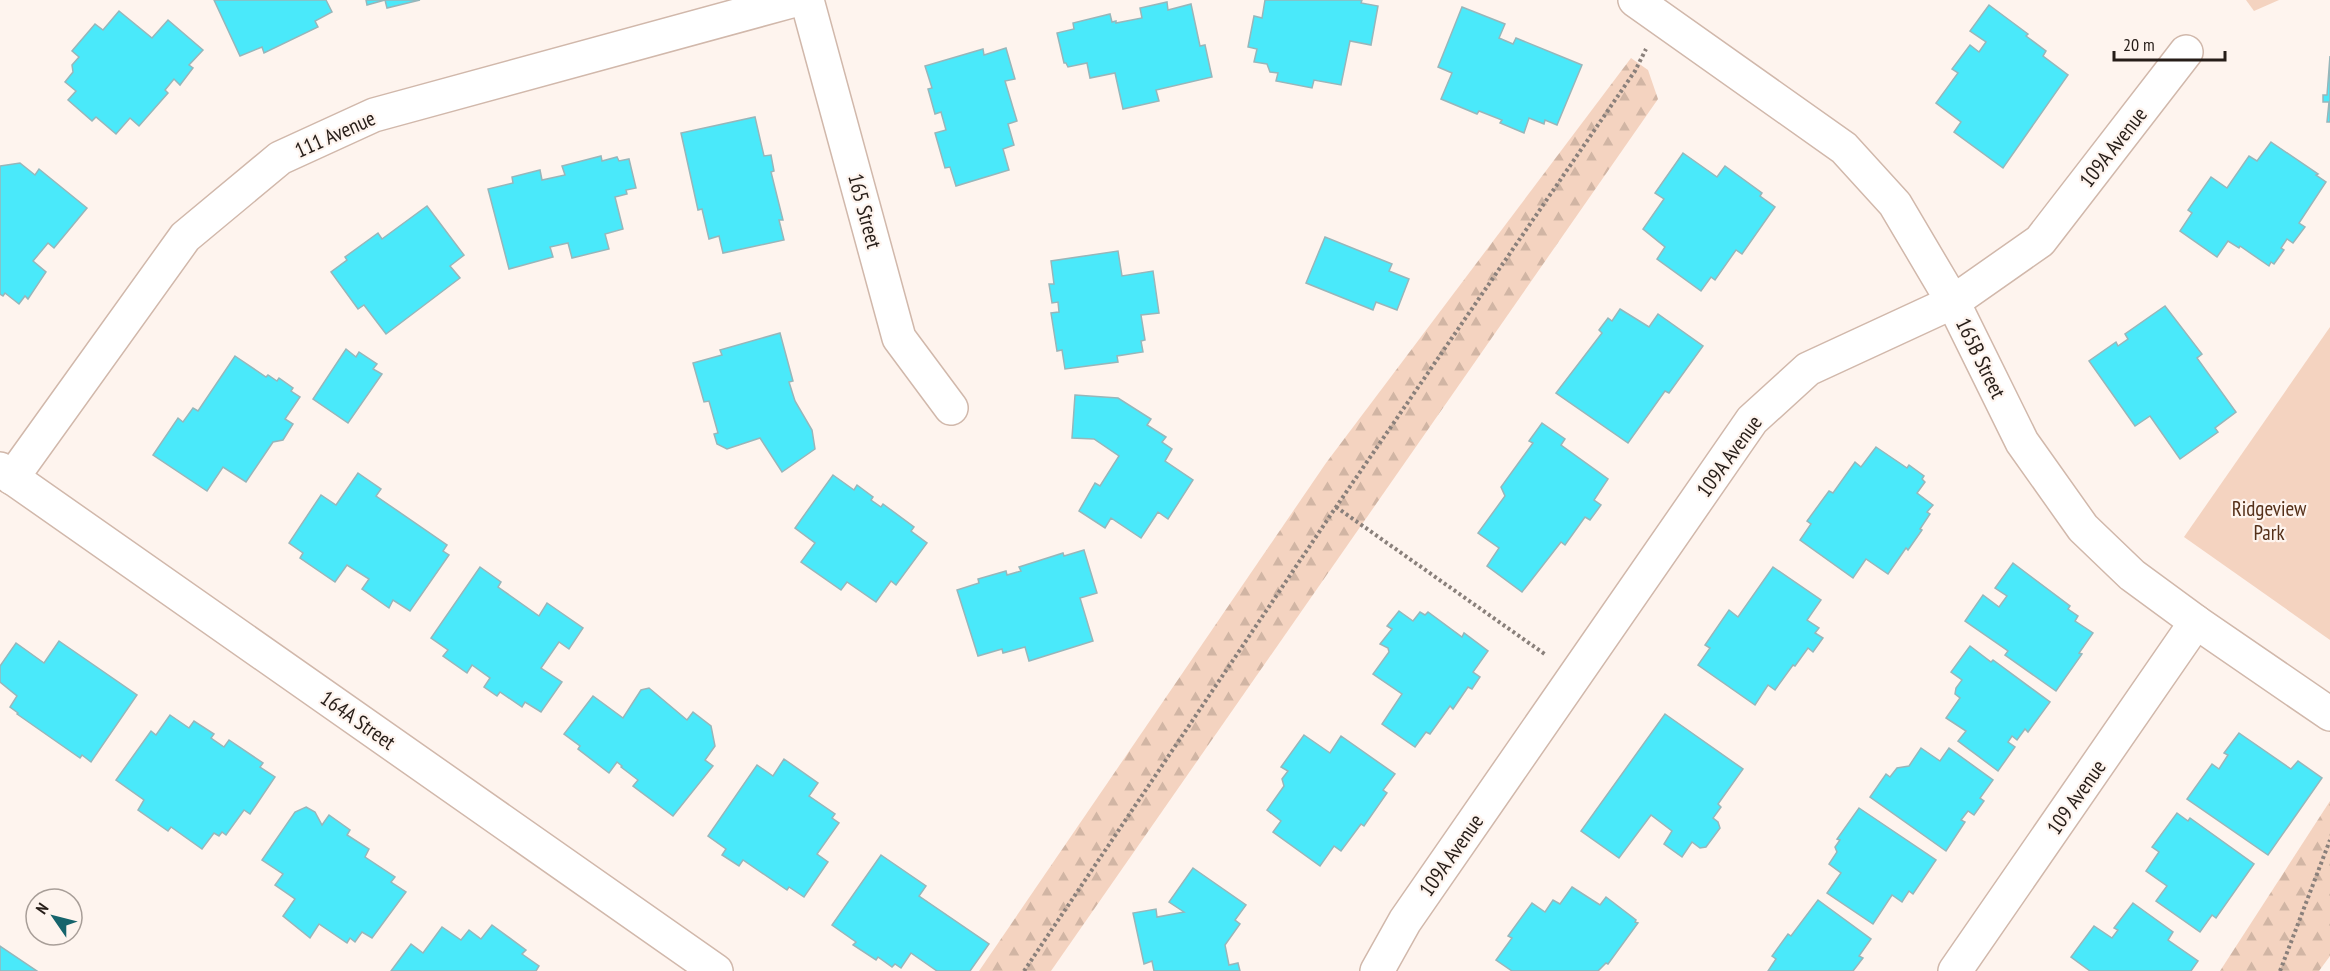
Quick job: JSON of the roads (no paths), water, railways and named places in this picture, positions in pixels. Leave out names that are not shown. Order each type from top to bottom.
[{"type":"street","name":"111 Avenue","points":[[6,474],[185,237],[280,158],[374,115],[795,0]]},
{"type":"street","name":"165 Street","points":[[807,0],[899,338],[951,408]]},
{"type":"street","name":"165B Street","points":[[1635,0],[1844,148],[1895,204],[1953,303],[2022,442],[2083,528],[2132,575],[2330,714]]},
{"type":"street","name":"109A Avenue","points":[[1377,971],[1405,921],[1752,420],[1808,369],[1953,303],[2040,241],[2186,52]]},
{"type":"street","name":"164A Street","points":[[6,474],[716,971]]},
{"type":"street","name":"109 Avenue","points":[[1955,971],[2196,622]]},
{"type":"park label","name":"Ridgeview Park","points":[[2269,520]]}]
